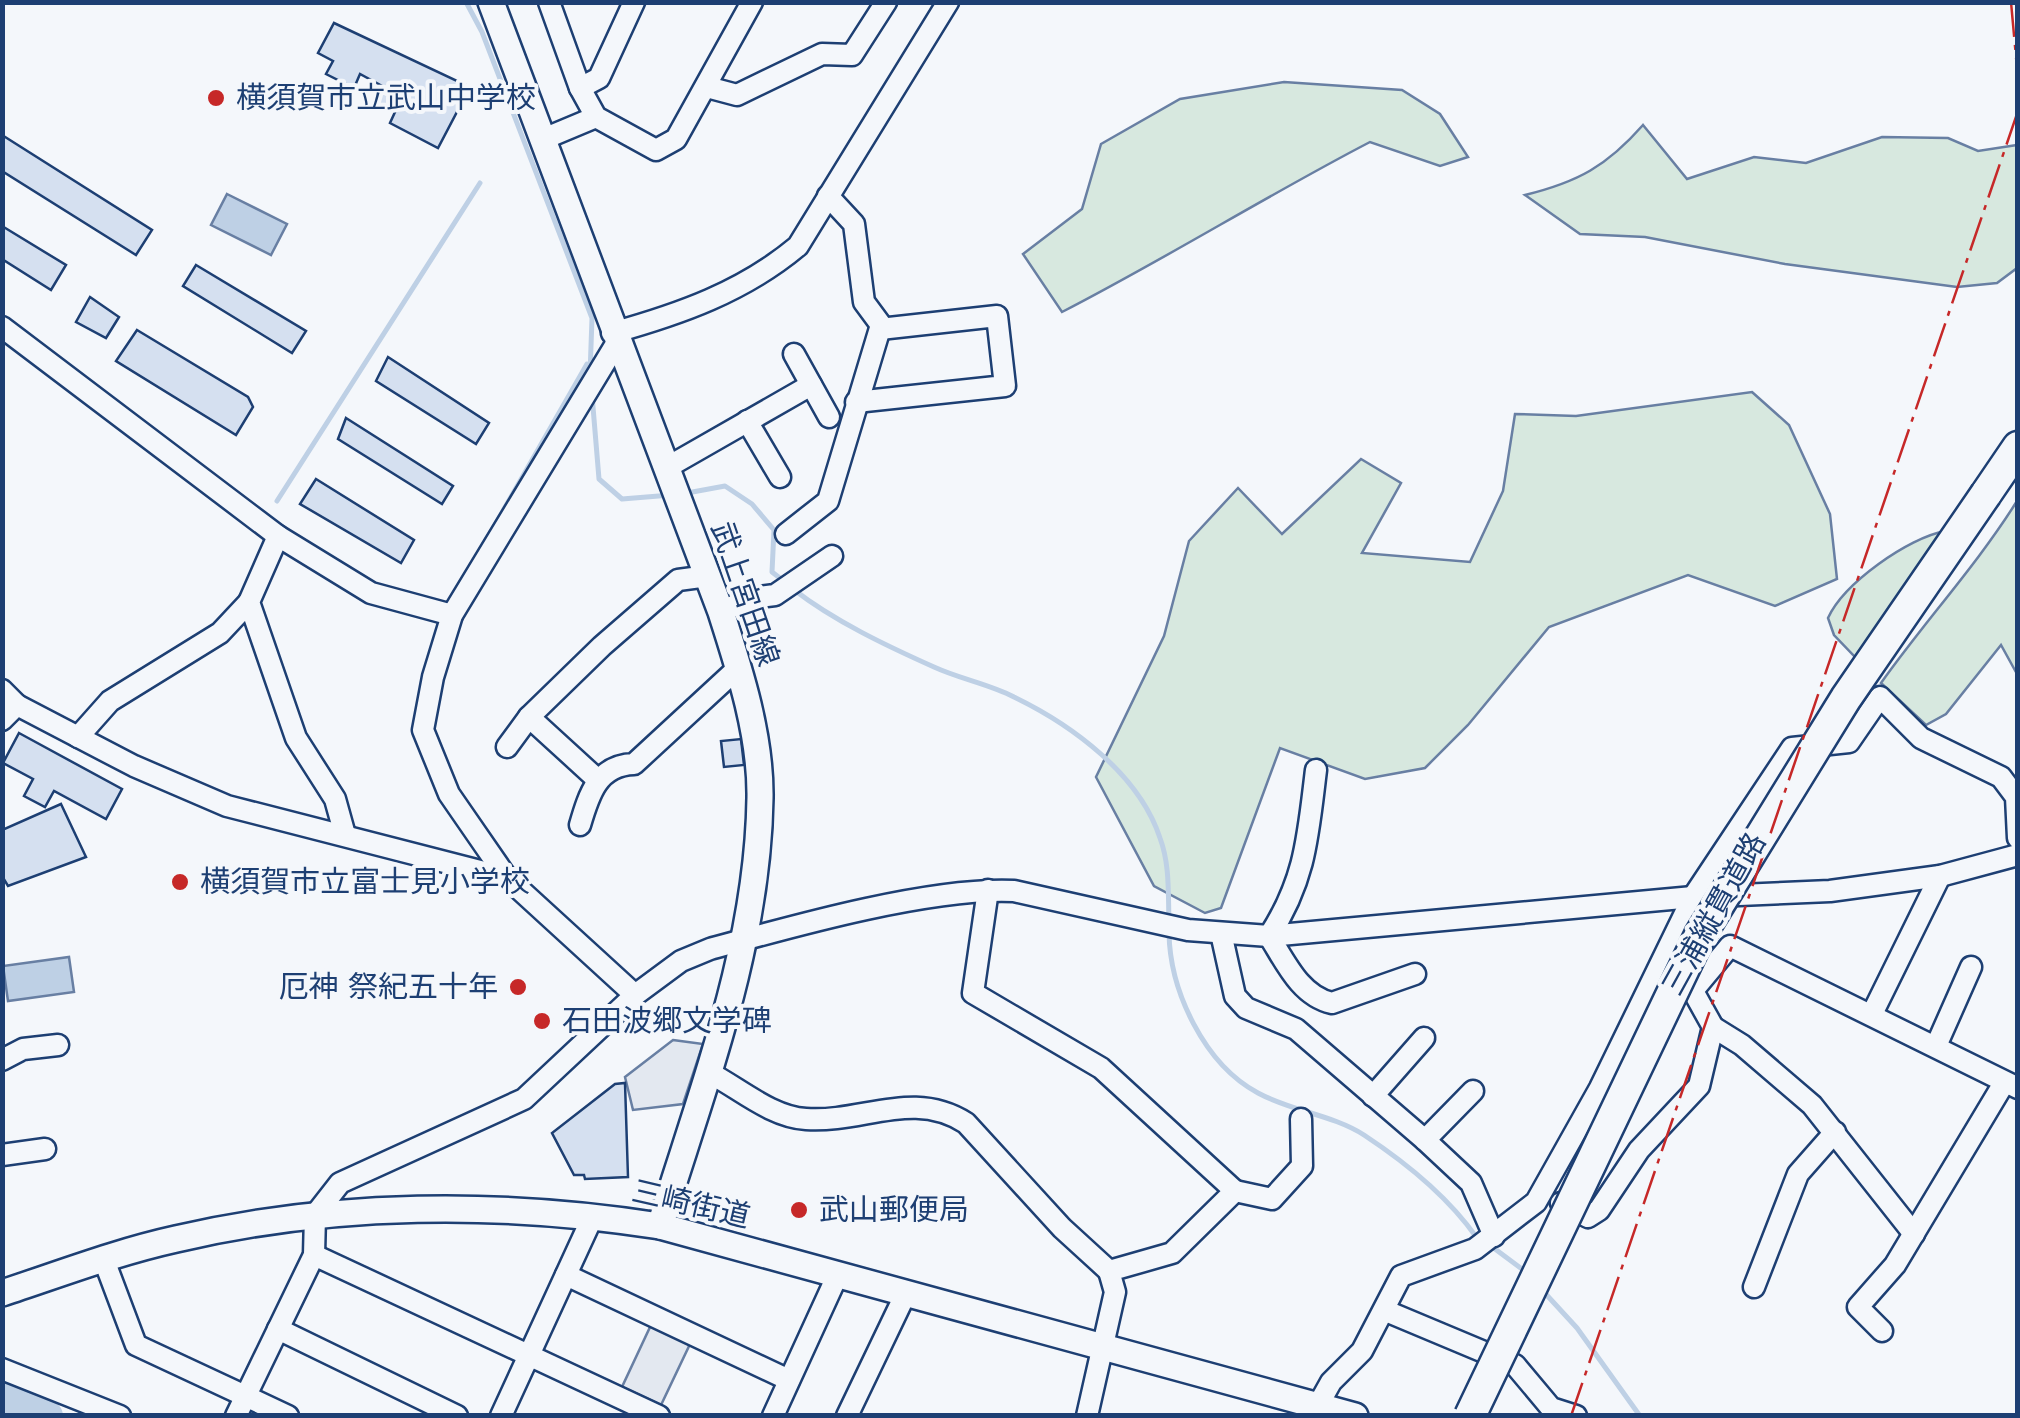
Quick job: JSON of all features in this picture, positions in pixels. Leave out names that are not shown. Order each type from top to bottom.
[{"type":"highway","name":"三浦縦貫道路","points":[[1482,1416],[1634,1089],[1747,874],[1991,498],[2018,446]]},
{"type":"highway","name":"三浦縦貫道路","points":[[1470,1416],[1700,934],[1816,744],[1991,498],[2018,472]]},
{"type":"main road","name":"武上宮田線","points":[[490,2],[614,338],[721,612],[738,668],[760,795],[747,939],[660,1226]]},
{"type":"main road","name":"三崎街道","points":[[2,1293],[176,1238],[315,1214],[374,1209],[593,1216],[660,1226],[1104,1346],[1313,1410],[1355,1416]]},
{"type":"street","points":[[549,2],[580,88],[596,117],[656,150],[676,139],[752,2]]},
{"type":"street","points":[[580,88],[598,78],[634,2]]},
{"type":"street","points":[[707,86],[736,94],[822,54],[852,55],[886,2]]},
{"type":"street","points":[[635,995],[508,878],[448,794],[423,730],[433,677],[452,615],[614,338],[729,294],[769,270],[798,246],[948,2]]},
{"type":"street","points":[[541,140],[596,117]]},
{"type":"street","points":[[786,534],[828,500],[880,329],[864,302],[854,224],[828,196]]},
{"type":"street","points":[[856,402],[1004,386],[997,316],[880,329]]},
{"type":"street","points":[[2,326],[278,536],[371,594],[452,615]]},
{"type":"street","points":[[794,354],[829,417]]},
{"type":"street","points":[[673,486],[747,422],[811,384]]},
{"type":"street","points":[[747,422],[780,477]]},
{"type":"street","points":[[78,737],[110,702],[220,633],[249,602],[278,536]]},
{"type":"street","points":[[721,612],[750,598],[774,595],[832,556]]},
{"type":"street","points":[[507,747],[530,717],[678,580],[708,576]]},
{"type":"street","points":[[249,602],[296,738],[335,799],[345,835]]},
{"type":"street","points":[[580,825],[598,780],[615,765],[634,764],[738,668]]},
{"type":"street","points":[[1313,1410],[1362,1351],[1401,1276],[1475,1249],[1542,1194],[1693,898],[1792,748],[1849,742],[1880,696],[1921,738],[2001,777],[2016,797],[2018,838]]},
{"type":"street","points":[[7,705],[227,806],[508,878]]},
{"type":"street","points":[[530,717],[598,780]]},
{"type":"street","points":[[1269,936],[1292,901],[1302,872],[1316,770]]},
{"type":"street","points":[[236,1416],[314,1254],[315,1214],[340,1183],[541,1088],[635,995],[681,962],[747,939],[988,890],[1014,891],[1157,925],[1269,936],[1693,898],[1830,891],[1940,876],[2018,855]]},
{"type":"street","points":[[1872,1014],[1940,876]]},
{"type":"street","points":[[988,890],[974,993],[1101,1068],[1235,1191],[1272,1199],[1302,1166],[1301,1119]]},
{"type":"street","points":[[1221,933],[1235,996],[1246,1008],[1296,1029],[1425,1140],[1471,1183],[1494,1236]]},
{"type":"street","points":[[1269,936],[1304,988],[1318,1000],[1332,1003],[1415,974]]},
{"type":"street","points":[[1695,988],[1730,946],[2011,1085],[1896,1265],[1858,1307],[1882,1331]]},
{"type":"street","points":[[1664,960],[1695,988],[1713,1027],[1742,1045],[1812,1105],[1914,1234]]},
{"type":"street","points":[[1936,1046],[1971,967]]},
{"type":"street","points":[[1542,1194],[1588,1216],[1599,1210],[1638,1150],[1699,1086],[1713,1027]]},
{"type":"street","points":[[1373,1096],[1424,1038]]},
{"type":"street","points":[[2,1060],[23,1049],[58,1045]]},
{"type":"street","points":[[708,1072],[782,1115],[808,1120],[914,1105],[950,1113],[966,1123],[1062,1228],[1109,1271],[1114,1292],[1086,1416]]},
{"type":"street","points":[[1425,1140],[1473,1091]]},
{"type":"street","points":[[1754,1287],[1798,1174],[1835,1132]]},
{"type":"street","points":[[2,1155],[45,1149]]},
{"type":"street","points":[[1109,1271],[1172,1253],[1235,1191]]},
{"type":"street","points":[[501,1416],[593,1216]]},
{"type":"street","points":[[314,1254],[658,1416]]},
{"type":"street","points":[[104,1260],[136,1345],[288,1416]]},
{"type":"street","points":[[773,1416],[838,1274]]},
{"type":"street","points":[[566,1275],[789,1380]]},
{"type":"street","points":[[847,1416],[906,1293]]},
{"type":"street","points":[[1386,1310],[1515,1365],[1551,1408],[1576,1412]]},
{"type":"street","points":[[278,1329],[457,1416]]},
{"type":"street","points":[[2,1369],[120,1416]]},
{"type":"shaded area","points":[[1284,82],[1402,90],[1440,114],[1468,157],[1440,166],[1370,142],[1062,312],[1023,254],[1082,209],[1101,144],[1180,99]]},
{"type":"shaded area","points":[[1643,125],[1687,179],[1754,157],[1806,163],[1882,137],[1948,138],[1978,151],[2017,145],[2017,268],[1997,283],[1957,287],[1785,264],[1645,237],[1580,234],[1525,195],[1561,184],[1604,162]]},
{"type":"shaded area","points":[[1752,392],[1789,425],[1830,514],[1837,579],[1775,606],[1688,575],[1549,627],[1468,725],[1425,768],[1365,779],[1280,748],[1221,908],[1205,913],[1154,886],[1096,777],[1164,636],[1189,541],[1238,488],[1282,534],[1361,459],[1401,483],[1362,553],[1470,562],[1503,491],[1515,414],[1576,416]]},
{"type":"shaded area","points":[[2017,501],[2017,674],[2001,645],[1946,714],[1926,725],[1881,683]]},
{"type":"shaded area","points":[[1945,531],[1857,659],[1834,635],[1828,618],[1836,604],[1862,577],[1896,552]]},
{"type":"shaded area","points":[[673,1040],[703,1044],[683,1104],[633,1110],[625,1077]]},
{"type":"shaded area","points":[[651,1325],[690,1344],[661,1405],[622,1387]]},
{"type":"water","points":[[227,194],[287,224],[271,255],[211,225]]},
{"type":"water","points":[[69,957],[74,992],[8,1001],[3,966]]},
{"type":"building","points":[[334,23],[470,87],[438,148],[390,123],[395,112],[377,103],[384,87],[360,74],[354,88],[326,74],[333,61],[318,53]]},
{"type":"building","points":[[2,135],[152,230],[136,255],[2,171]]},
{"type":"building","points":[[2,226],[66,265],[51,290],[2,259]]},
{"type":"building","points":[[196,265],[306,331],[292,353],[183,286]]},
{"type":"building","points":[[90,297],[119,317],[106,338],[76,322]]},
{"type":"building","points":[[137,330],[248,397],[253,407],[236,435],[116,361]]},
{"type":"building","points":[[388,357],[489,423],[476,444],[376,381]]},
{"type":"building","points":[[346,418],[453,486],[442,504],[338,439]]},
{"type":"building","points":[[316,479],[414,540],[401,563],[300,504]]},
{"type":"building","points":[[19,733],[122,789],[106,819],[54,791],[45,807],[24,796],[33,779],[3,763]]},
{"type":"building","points":[[741,739],[744,765],[724,767],[721,741]]},
{"type":"building","points":[[61,804],[86,857],[8,886],[2,876],[2,830]]},
{"type":"building","points":[[625,1083],[628,1177],[585,1179],[584,1175],[574,1175],[552,1133],[615,1084]]},
{"type":"waterway","points":[[466,2],[482,32],[592,318],[590,374]]},
{"type":"waterway","points":[[277,501],[480,183]]},
{"type":"waterway","points":[[476,558],[587,364]]},
{"type":"waterway","points":[[592,395],[599,479],[622,499],[671,495]]},
{"type":"waterway","points":[[687,493],[725,486],[752,504],[774,530],[772,572],[785,582]]},
{"type":"waterway","points":[[793,589],[880,642],[1036,708],[1101,754],[1136,793],[1160,838],[1167,869],[1169,922]]},
{"type":"waterway","points":[[1169,933],[1183,1001],[1206,1045],[1221,1064],[1258,1093],[1364,1135],[1440,1195],[1477,1238]]},
{"type":"waterway","points":[[1491,1246],[1526,1272]]},
{"type":"waterway","points":[[1543,1291],[1577,1328],[1640,1416]]},
{"type":"waterway","points":[[2,1396],[47,1416]]},
{"type":"power","points":[[2011,2],[2018,79]]},
{"type":"power","points":[[1571,1416],[2018,111]]},
{"type":"place","name":"横須賀市立武山中学校","points":[[216,98]]},
{"type":"place","name":"横須賀市立富士見小学校","points":[[180,882]]},
{"type":"place","name":"厄神 祭紀五十年","points":[[518,987]]},
{"type":"place","name":"石田波郷文学碑","points":[[542,1021]]},
{"type":"place","name":"武山郵便局","points":[[799,1210]]}]
